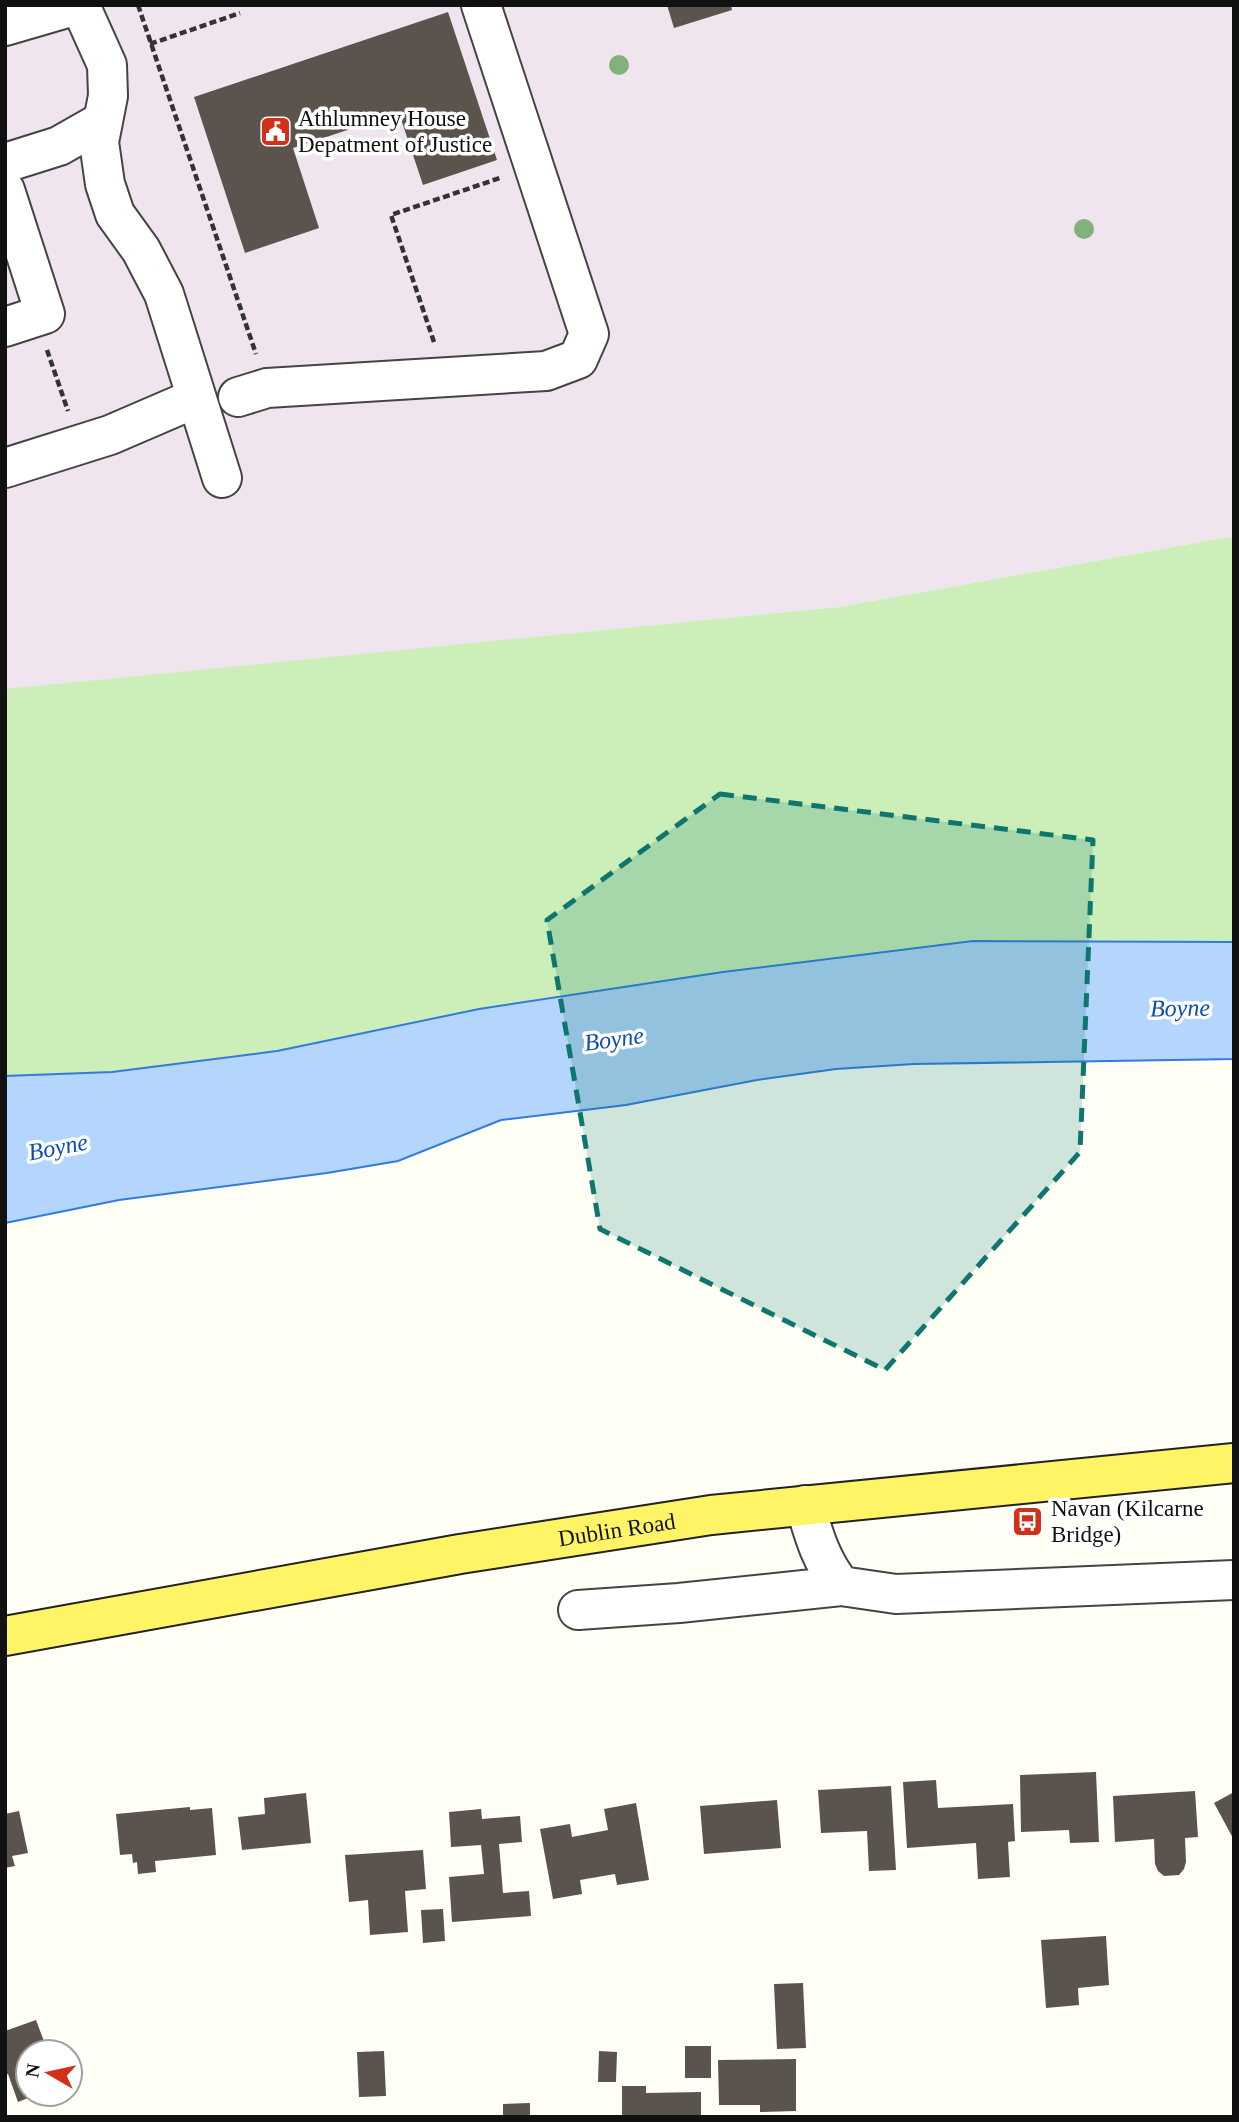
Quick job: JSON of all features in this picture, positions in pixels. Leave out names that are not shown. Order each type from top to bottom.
[{"type":"main road","name":"Dublin Road","points":[[5,1636],[460,1554],[711,1515],[1234,1463]]},
{"type":"street","points":[[5,26],[78,5],[107,65],[108,96],[99,142],[105,184],[115,214],[141,250],[164,294],[222,478]]},
{"type":"street","points":[[253,393],[546,371],[578,359],[589,334],[481,5]]},
{"type":"street","points":[[5,163],[60,146],[103,121]]},
{"type":"street","points":[[5,190],[45,314],[21,322]]},
{"type":"street","points":[[5,468],[110,435],[196,398]]},
{"type":"street","points":[[805,1505],[816,1545],[828,1569],[841,1586]]},
{"type":"street","points":[[578,1610],[679,1603],[841,1586],[896,1594],[1234,1580]]},
{"type":"path","points":[[138,5],[253,393]]},
{"type":"path","points":[[150,44],[240,13]]},
{"type":"path","points":[[446,377],[391,215],[534,166]]},
{"type":"path","points":[[21,322],[80,445]]},
{"type":"highlighted area","points":[[720,794],[1093,840],[1080,1152],[885,1370],[600,1229],[547,920]]},
{"type":"shaded area","points":[[5,5],[1234,5],[1234,536],[839,607],[5,690]]},
{"type":"green space","points":[[1234,536],[1234,942],[973,941],[479,1009],[277,1051],[112,1072],[5,1076],[5,689],[839,607]]},
{"type":"water","name":"Boyne","points":[[973,941],[1234,942],[1234,1059],[914,1064],[836,1069],[757,1080],[626,1105],[501,1120],[398,1161],[119,1200],[5,1223],[5,1076],[112,1072],[277,1051],[479,1009],[723,972]]},
{"type":"building","points":[[667,5],[731,5],[732,10],[674,28]]},
{"type":"building","name":"Athlumney House Depatment of Justice","points":[[448,12],[497,160],[423,185],[399,113],[293,148],[319,228],[245,253],[194,97]]},
{"type":"building","points":[[1096,1772],[1099,1842],[1070,1843],[1069,1830],[1021,1832],[1020,1775]]},
{"type":"building","points":[[936,1780],[938,1808],[1013,1804],[1015,1841],[1008,1842],[1010,1877],[978,1879],[976,1843],[907,1848],[903,1782]]},
{"type":"building","points":[[891,1786],[896,1870],[869,1871],[867,1831],[821,1833],[818,1790]]},
{"type":"building","points":[[1195,1791],[1198,1837],[1185,1838],[1186,1862],[1179,1875],[1164,1876],[1158,1871],[1155,1864],[1154,1839],[1115,1842],[1113,1796]]},
{"type":"building","points":[[1234,1792],[1234,1840],[1214,1803]]},
{"type":"building","points":[[306,1793],[311,1843],[242,1850],[238,1817],[265,1814],[264,1798]]},
{"type":"building","points":[[777,1800],[781,1848],[704,1854],[700,1806]]},
{"type":"building","points":[[636,1803],[649,1880],[617,1885],[615,1874],[580,1880],[582,1894],[553,1899],[540,1829],[570,1824],[572,1837],[608,1830],[604,1809]]},
{"type":"building","points":[[190,1807],[190,1810],[212,1808],[216,1855],[155,1861],[156,1872],[138,1874],[137,1862],[133,1863],[132,1854],[120,1855],[116,1814]]},
{"type":"building","points":[[481,1809],[482,1819],[520,1816],[522,1842],[499,1844],[503,1893],[529,1891],[531,1916],[452,1922],[449,1877],[484,1874],[481,1845],[451,1847],[449,1812]]},
{"type":"building","points":[[19,1811],[28,1853],[12,1856],[15,1866],[5,1868],[5,1814]]},
{"type":"building","points":[[423,1850],[426,1889],[405,1891],[408,1932],[370,1935],[368,1900],[349,1902],[345,1855]]},
{"type":"building","points":[[443,1909],[445,1941],[423,1943],[421,1910]]},
{"type":"building","points":[[1106,1936],[1109,1985],[1078,1988],[1079,2005],[1046,2008],[1041,1940]]},
{"type":"building","points":[[803,1983],[806,2048],[777,2049],[774,1984]]},
{"type":"building","points":[[36,2020],[43,2038],[14,2038],[14,2091],[8,2074],[5,2075],[5,2031]]},
{"type":"building","points":[[685,2046],[711,2046],[711,2078],[685,2078]]},
{"type":"building","points":[[384,2051],[386,2096],[359,2097],[357,2052]]},
{"type":"building","points":[[599,2051],[617,2052],[616,2082],[598,2082]]},
{"type":"building","points":[[796,2059],[796,2111],[760,2112],[760,2105],[719,2105],[718,2060]]},
{"type":"building","points":[[622,2086],[646,2086],[646,2093],[701,2092],[701,2117],[622,2117]]},
{"type":"building","points":[[530,2103],[530,2117],[503,2117],[503,2104]]},
{"type":"place","name":"Athlumney House Depatment of Justice","points":[[275,131]]},
{"type":"place","name":"Navan (Kilcarne Bridge)","points":[[1028,1521]]}]
